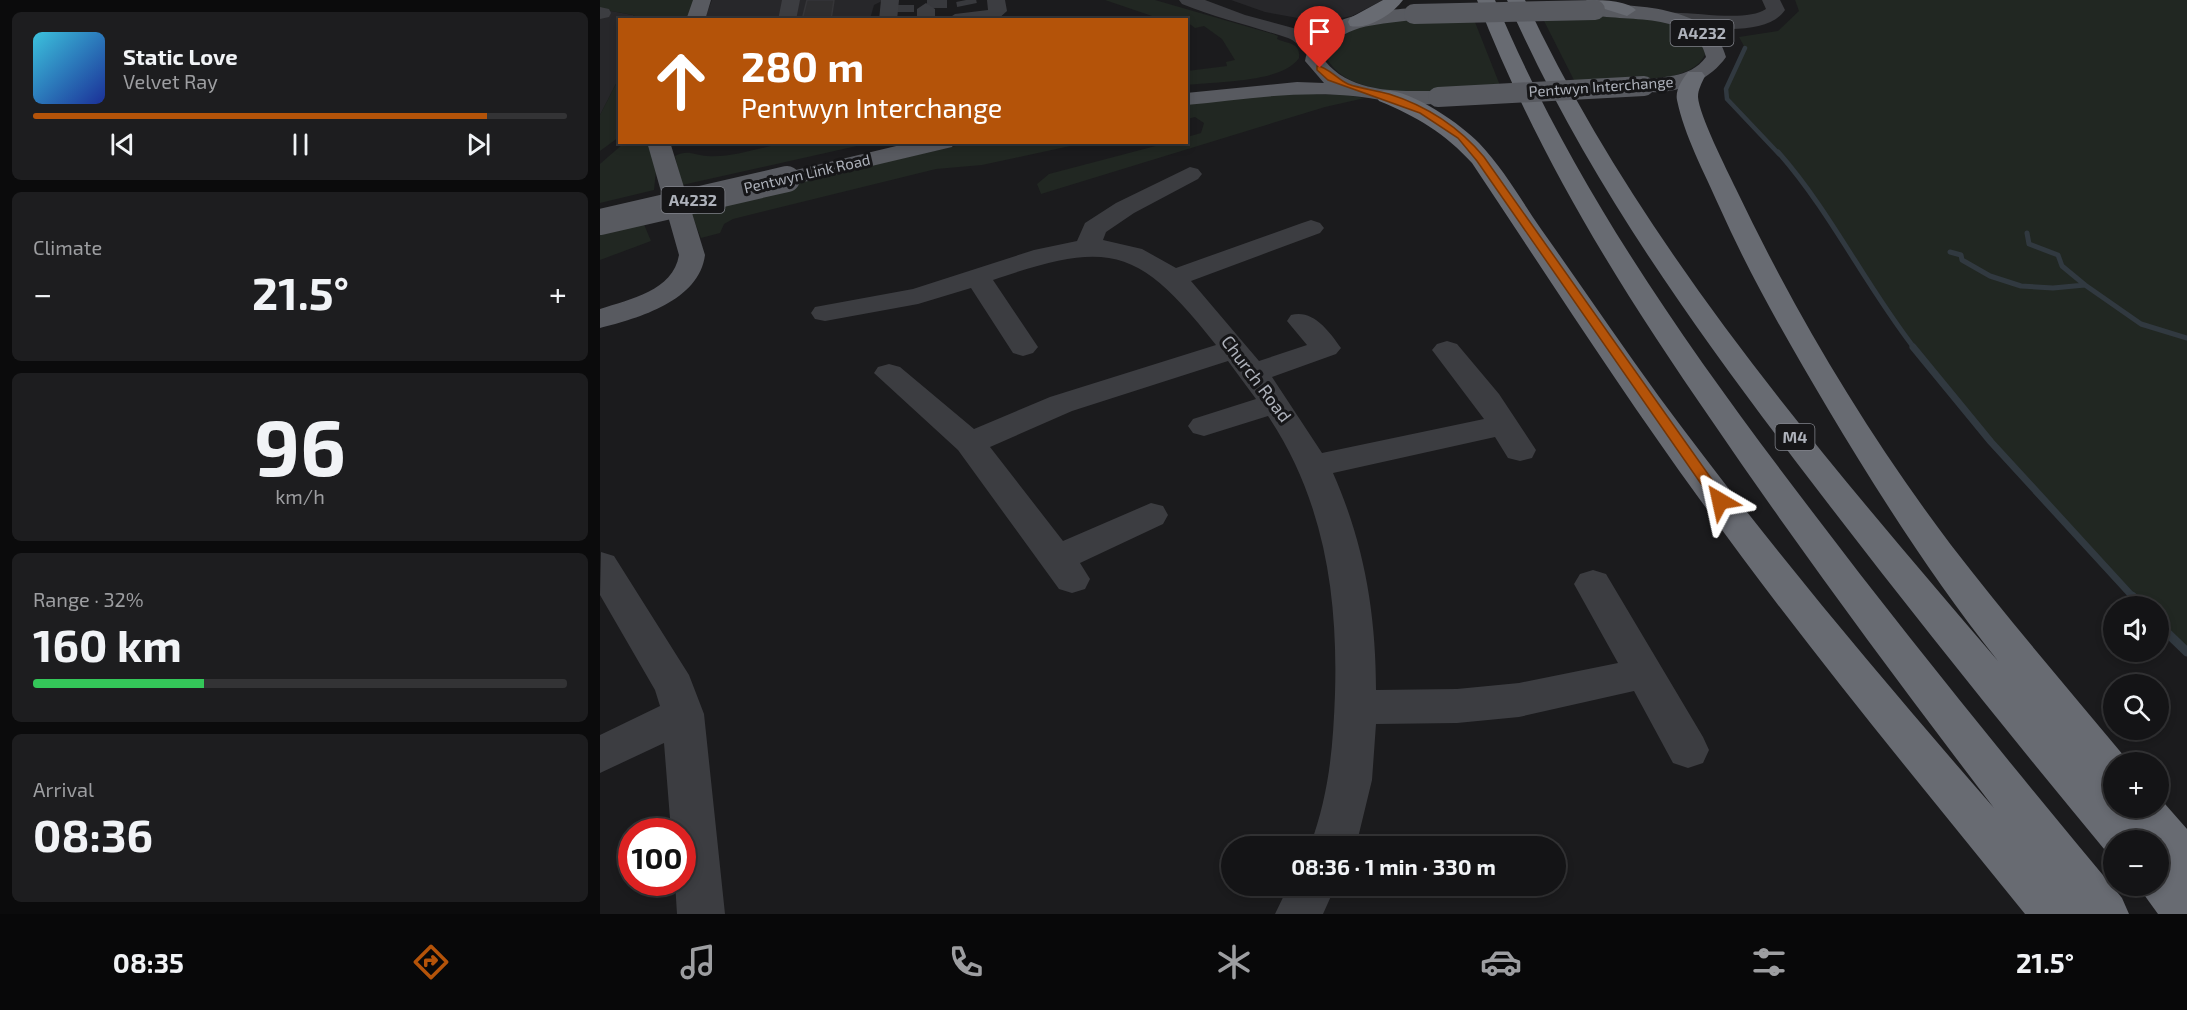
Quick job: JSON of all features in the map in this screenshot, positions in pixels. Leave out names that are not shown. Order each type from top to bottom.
[{"type":"highway","points":[[1352,23],[1380,11],[1394,0]]},
{"type":"highway","name":"M4","points":[[1486,0],[1522,87],[1553,148],[1632,282],[1678,350],[1905,664],[2105,914]]},
{"type":"highway","name":"M4","points":[[1516,0],[1576,120],[1691,299],[1771,406],[1913,587],[2117,830]]},
{"type":"highway","points":[[1695,76],[1688,88],[1687,99],[1702,141],[1746,237],[1792,324],[1873,457],[1937,552],[2007,645],[2103,763]]},
{"type":"highway","points":[[1374,94],[1442,121],[1461,136],[1746,536],[1848,666],[2055,914]]},
{"type":"highway","points":[[2149,818],[2187,862]]},
{"type":"highway","points":[[2169,892],[2187,912]]},
{"type":"main road","points":[[696,18],[702,0]]},
{"type":"main road","name":"A4232","points":[[1188,89],[1281,78],[1299,73],[1315,56],[1322,39],[1352,23],[1414,14],[1595,5],[1666,17],[1705,34]]},
{"type":"main road","name":"Pentwyn Interchange","points":[[1315,56],[1331,78],[1374,94],[1438,97],[1644,86],[1672,83],[1695,76],[1708,68],[1716,57],[1713,43],[1705,34]]},
{"type":"main road","name":"A4232","points":[[1188,99],[1301,88],[1374,94]]},
{"type":"main road","points":[[600,318],[672,288],[686,277],[692,255],[659,144]]},
{"type":"main road","name":"Pentwyn Link Road","points":[[600,222],[886,144]]},
{"type":"main road","name":"Pentwyn Link Road","points":[[600,210],[934,144]]},
{"type":"street","points":[[787,18],[791,0]]},
{"type":"street","points":[[1170,0],[1216,6],[1297,35],[1306,40],[1315,56]]},
{"type":"street","points":[[1188,0],[1303,26],[1352,23]]},
{"type":"street","points":[[1666,17],[1726,23],[1755,21],[1771,15],[1776,10],[1771,0]]},
{"type":"street","points":[[1705,34],[1712,27],[1726,23]]},
{"type":"street","points":[[1088,249],[1094,228],[1125,208],[1190,174]]},
{"type":"street","points":[[1173,278],[1310,227]]},
{"type":"street","name":"Church Road","points":[[825,313],[918,296],[1040,257],[1088,249],[1112,248],[1131,253],[1158,266],[1173,278],[1244,361],[1276,403],[1315,466],[1338,525],[1347,556],[1355,612],[1357,661],[1354,760],[1335,836]]},
{"type":"street","points":[[978,278],[1023,348]]},
{"type":"street","points":[[970,443],[1061,404],[1244,361],[1326,348],[1301,321]]},
{"type":"street","points":[[1315,466],[1512,437],[1447,350]]},
{"type":"street","points":[[889,373],[970,443],[1065,569],[1151,515]]},
{"type":"street","points":[[1204,426],[1276,403]]},
{"type":"street","points":[[601,565],[675,687],[683,714],[701,914]]},
{"type":"street","points":[[1593,584],[1688,750]]},
{"type":"street","points":[[1355,707],[1457,706],[1519,700],[1644,674]]},
{"type":"street","points":[[600,755],[683,714]]},
{"type":"street","points":[[1299,914],[1308,896]]},
{"type":"shaded area","points":[[600,0],[698,0],[691,18],[638,18],[633,15],[600,9]]},
{"type":"shaded area","points":[[712,0],[884,0],[874,5],[870,18],[705,18]]},
{"type":"shaded area","points":[[1105,0],[1155,0],[1273,34],[1278,36],[1277,39],[1296,46],[1299,58],[1291,66],[1264,76],[1188,85],[1188,71],[1227,66],[1226,62],[1235,60],[1222,39],[1204,26],[1195,28],[1188,23],[1188,18],[1152,16]]},
{"type":"shaded area","points":[[1231,0],[1383,0],[1352,16],[1320,22],[1265,12]]},
{"type":"shaded area","points":[[1795,0],[2187,0],[2187,652],[2169,634],[2169,596],[2132,596],[2050,509],[1962,408],[1895,323],[1813,194],[1778,152],[1727,99],[1726,89],[1745,48],[1739,37],[1778,31],[1799,11]]},
{"type":"shaded area","points":[[600,9],[633,15],[638,18],[618,18],[618,80],[600,115]]},
{"type":"shaded area","points":[[1597,14],[1657,20],[1672,25],[1696,39],[1706,51],[1699,63],[1687,71],[1670,77],[1629,82],[1576,84],[1541,15]]},
{"type":"shaded area","points":[[1473,17],[1501,88],[1434,92],[1382,89],[1360,84],[1341,74],[1328,60],[1332,43],[1363,26],[1399,19]]},
{"type":"shaded area","points":[[618,80],[618,138],[600,151],[600,115]]},
{"type":"shaded area","points":[[1281,93],[1345,95],[1365,98],[1325,107],[1041,194],[1037,184],[1049,174],[1163,144],[1188,144],[1188,137],[1201,133],[1204,123],[1195,117],[1188,119],[1188,103]]},
{"type":"shaded area","points":[[623,144],[651,144],[657,161],[654,190],[600,203],[600,164]]},
{"type":"shaded area","points":[[779,144],[866,144],[682,185],[675,156],[687,153],[726,156]]},
{"type":"shaded area","points":[[965,144],[1079,144],[982,165],[936,169],[733,219],[724,224],[720,233],[701,238],[689,207]]},
{"type":"shaded area","points":[[643,222],[651,241],[600,260],[600,232]]},
{"type":"building","points":[[807,0],[834,0],[831,18],[802,18]]},
{"type":"waterway","points":[[1745,48],[1726,89],[1727,99],[1779,154]]},
{"type":"waterway","points":[[1778,152],[1815,199],[1880,300],[1915,349]]},
{"type":"waterway","points":[[2027,233],[2029,244],[2058,255],[2062,266],[2085,285]]},
{"type":"waterway","points":[[1950,252],[1961,255],[1962,260],[1990,276],[2021,286],[2053,288],[2085,285]]},
{"type":"waterway","points":[[2085,285],[2141,324],[2187,338]]},
{"type":"waterway","points":[[1913,347],[1991,442],[2132,596]]},
{"type":"waterway","points":[[2169,635],[2187,652]]},
{"type":"tunnel","points":[[937,0],[937,8]]},
{"type":"tunnel","points":[[966,0],[967,5]]},
{"type":"tunnel","points":[[904,5],[904,12]]},
{"type":"route","points":[[1320,68],[1325,74],[1346,86],[1361,92],[1387,96],[1423,111],[1442,121],[1461,136],[1481,159],[1720,501]]}]
